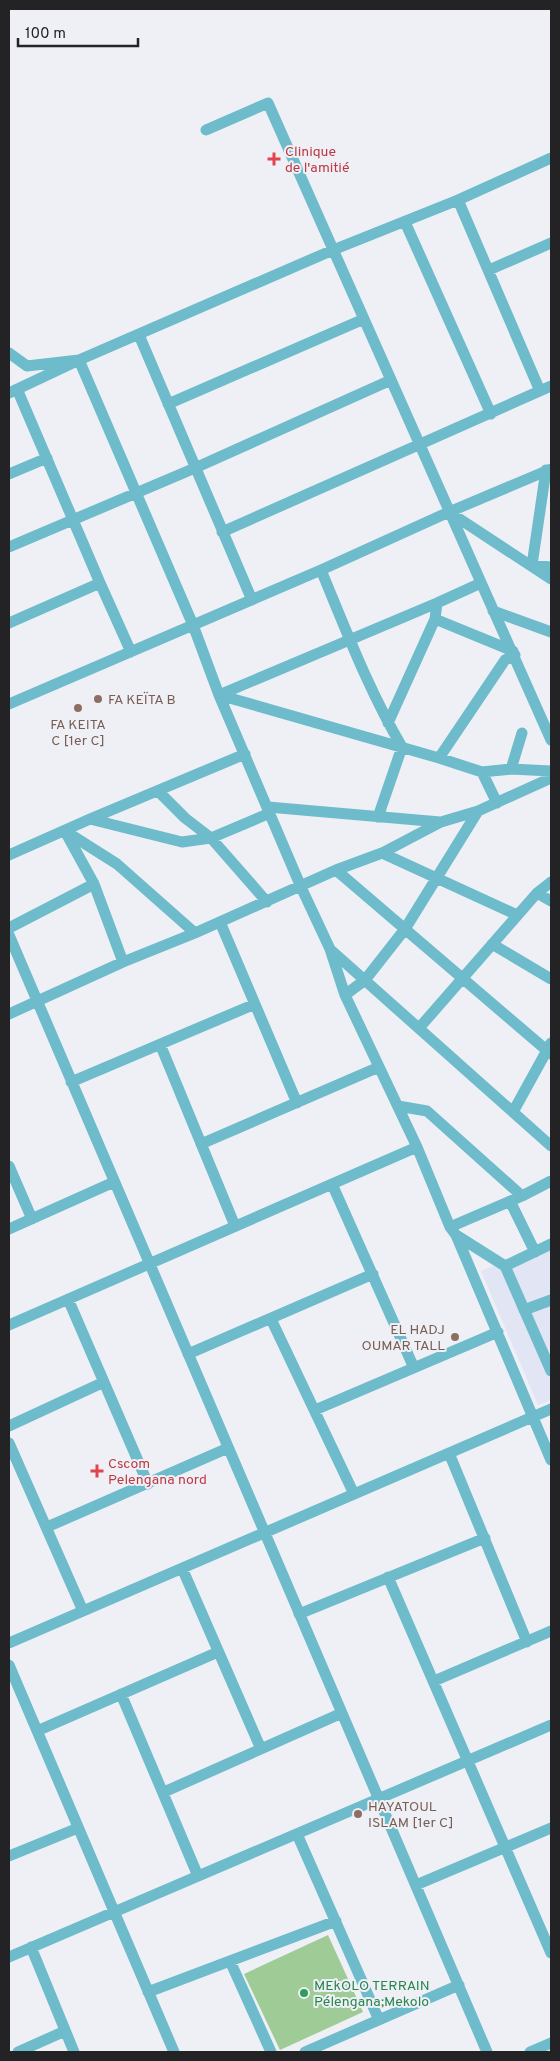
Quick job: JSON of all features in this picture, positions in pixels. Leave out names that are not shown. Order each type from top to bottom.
[{"type":"street","points":[[206,130],[268,103],[481,583],[514,653],[551,740]]},
{"type":"street","points":[[131,652],[47,458],[13,391],[79,360],[333,250],[458,200],[551,158]]},
{"type":"street","points":[[222,532],[546,388],[489,270],[458,200]]},
{"type":"street","points":[[405,222],[491,414]]},
{"type":"street","points":[[489,270],[551,243]]},
{"type":"street","points":[[168,404],[364,319]]},
{"type":"street","points":[[139,335],[252,600]]},
{"type":"street","points":[[9,353],[26,366],[79,360]]},
{"type":"street","points":[[79,360],[135,494],[193,625],[220,695],[301,887],[330,950],[344,995],[417,1148],[498,1332],[551,1460]]},
{"type":"street","points":[[9,547],[195,468],[391,380]]},
{"type":"street","points":[[9,474],[47,458]]},
{"type":"street","points":[[9,704],[321,570],[450,512],[549,476]]},
{"type":"street","points":[[532,565],[549,476]]},
{"type":"street","points":[[450,512],[551,578]]},
{"type":"street","points":[[532,565],[551,567]]},
{"type":"street","points":[[321,570],[350,640],[388,723],[402,747],[378,817]]},
{"type":"street","points":[[9,623],[100,583]]},
{"type":"street","points":[[220,695],[437,604],[481,583]]},
{"type":"street","points":[[388,723],[435,620],[437,604]]},
{"type":"street","points":[[494,611],[551,632]]},
{"type":"street","points":[[435,620],[514,653]]},
{"type":"street","points":[[439,758],[505,660],[514,653]]},
{"type":"street","points":[[220,695],[482,772],[511,769],[551,771]]},
{"type":"street","points":[[511,769],[522,733]]},
{"type":"street","points":[[9,855],[245,754]]},
{"type":"street","points":[[482,772],[497,803]]},
{"type":"street","points":[[9,1014],[123,962],[267,902],[336,870],[382,853],[441,822],[478,811],[551,778]]},
{"type":"street","points":[[158,791],[185,818],[211,838],[267,902]]},
{"type":"street","points":[[90,819],[182,842],[211,838],[269,810],[441,822]]},
{"type":"street","points":[[344,995],[365,980],[405,929],[478,811]]},
{"type":"street","points":[[65,831],[94,884],[123,962]]},
{"type":"street","points":[[65,831],[117,864],[195,933]]},
{"type":"street","points":[[382,853],[517,915]]},
{"type":"street","points":[[336,870],[463,979],[550,1050],[513,1112]]},
{"type":"street","points":[[420,1027],[517,915],[537,893],[551,882]]},
{"type":"street","points":[[9,928],[94,884]]},
{"type":"street","points":[[537,893],[551,900]]},
{"type":"street","points":[[220,922],[296,1103]]},
{"type":"street","points":[[9,935],[36,1002],[488,2052]]},
{"type":"street","points":[[492,944],[551,979]]},
{"type":"street","points":[[330,950],[420,1027],[551,1146]]},
{"type":"street","points":[[71,1082],[255,1004]]},
{"type":"street","points":[[160,1044],[235,1226]]},
{"type":"street","points":[[201,1144],[379,1067]]},
{"type":"street","points":[[398,1106],[426,1111],[522,1196]]},
{"type":"street","points":[[9,1325],[417,1148]]},
{"type":"street","points":[[9,1166],[32,1219]]},
{"type":"street","points":[[453,1231],[551,1181]]},
{"type":"street","points":[[9,1229],[114,1182]]},
{"type":"street","points":[[332,1184],[374,1274],[414,1368]]},
{"type":"street","points":[[510,1201],[535,1252]]},
{"type":"street","points":[[453,1231],[505,1266],[551,1369]]},
{"type":"street","points":[[505,1266],[551,1244]]},
{"type":"street","points":[[188,1354],[374,1274]]},
{"type":"street","points":[[68,1299],[148,1484]]},
{"type":"street","points":[[524,1310],[551,1300]]},
{"type":"street","points":[[271,1319],[354,1494]]},
{"type":"street","points":[[315,1410],[498,1332]]},
{"type":"street","points":[[9,1426],[104,1382]]},
{"type":"street","points":[[9,1643],[551,1409]]},
{"type":"street","points":[[9,1443],[83,1611]]},
{"type":"street","points":[[47,1527],[228,1448]]},
{"type":"street","points":[[449,1453],[527,1642]]},
{"type":"street","points":[[299,1614],[484,1538]]},
{"type":"street","points":[[182,1568],[261,1749]]},
{"type":"street","points":[[388,1577],[550,1946]]},
{"type":"street","points":[[434,1681],[551,1631]]},
{"type":"street","points":[[37,1731],[218,1652]]},
{"type":"street","points":[[9,1665],[174,2052]]},
{"type":"street","points":[[122,1694],[198,1876]]},
{"type":"street","points":[[164,1792],[342,1713]]},
{"type":"street","points":[[9,1957],[551,1725]]},
{"type":"street","points":[[9,1856],[78,1828]]},
{"type":"street","points":[[416,1886],[551,1828]]},
{"type":"street","points":[[297,1834],[379,2020]]},
{"type":"street","points":[[148,1992],[336,1921]]},
{"type":"street","points":[[31,1947],[74,2052]]},
{"type":"street","points":[[230,1961],[271,2052]]},
{"type":"street","points":[[305,2052],[458,1985]]},
{"type":"street","points":[[18,2052],[65,2031]]},
{"type":"street","points":[[530,2052],[551,2043]]},
{"type":"shaded area","points":[[551,1242],[551,1400],[538,1405],[481,1271]]},
{"type":"green space","name":"MEkOLO TERRAIN Pélengana;Mekolo","points":[[328,1935],[363,2012],[280,2050],[244,1974]]},
{"type":"place","name":"Clinique de l'amitié","points":[[274,159]]},
{"type":"place","name":"FA KEÏTA B","points":[[98,699]]},
{"type":"place","name":"FA KEITA C [1er C]","points":[[78,708]]},
{"type":"place","name":"EL HADJ OUMAR TALL","points":[[455,1337]]},
{"type":"place","name":"Cscom Pelengana nord","points":[[97,1471]]},
{"type":"place","name":"HAYATOUL ISLAM [1er C]","points":[[358,1814]]},
{"type":"place","name":"MEkOLO TERRAIN Pélengana;Mekolo","points":[[304,1993]]}]
